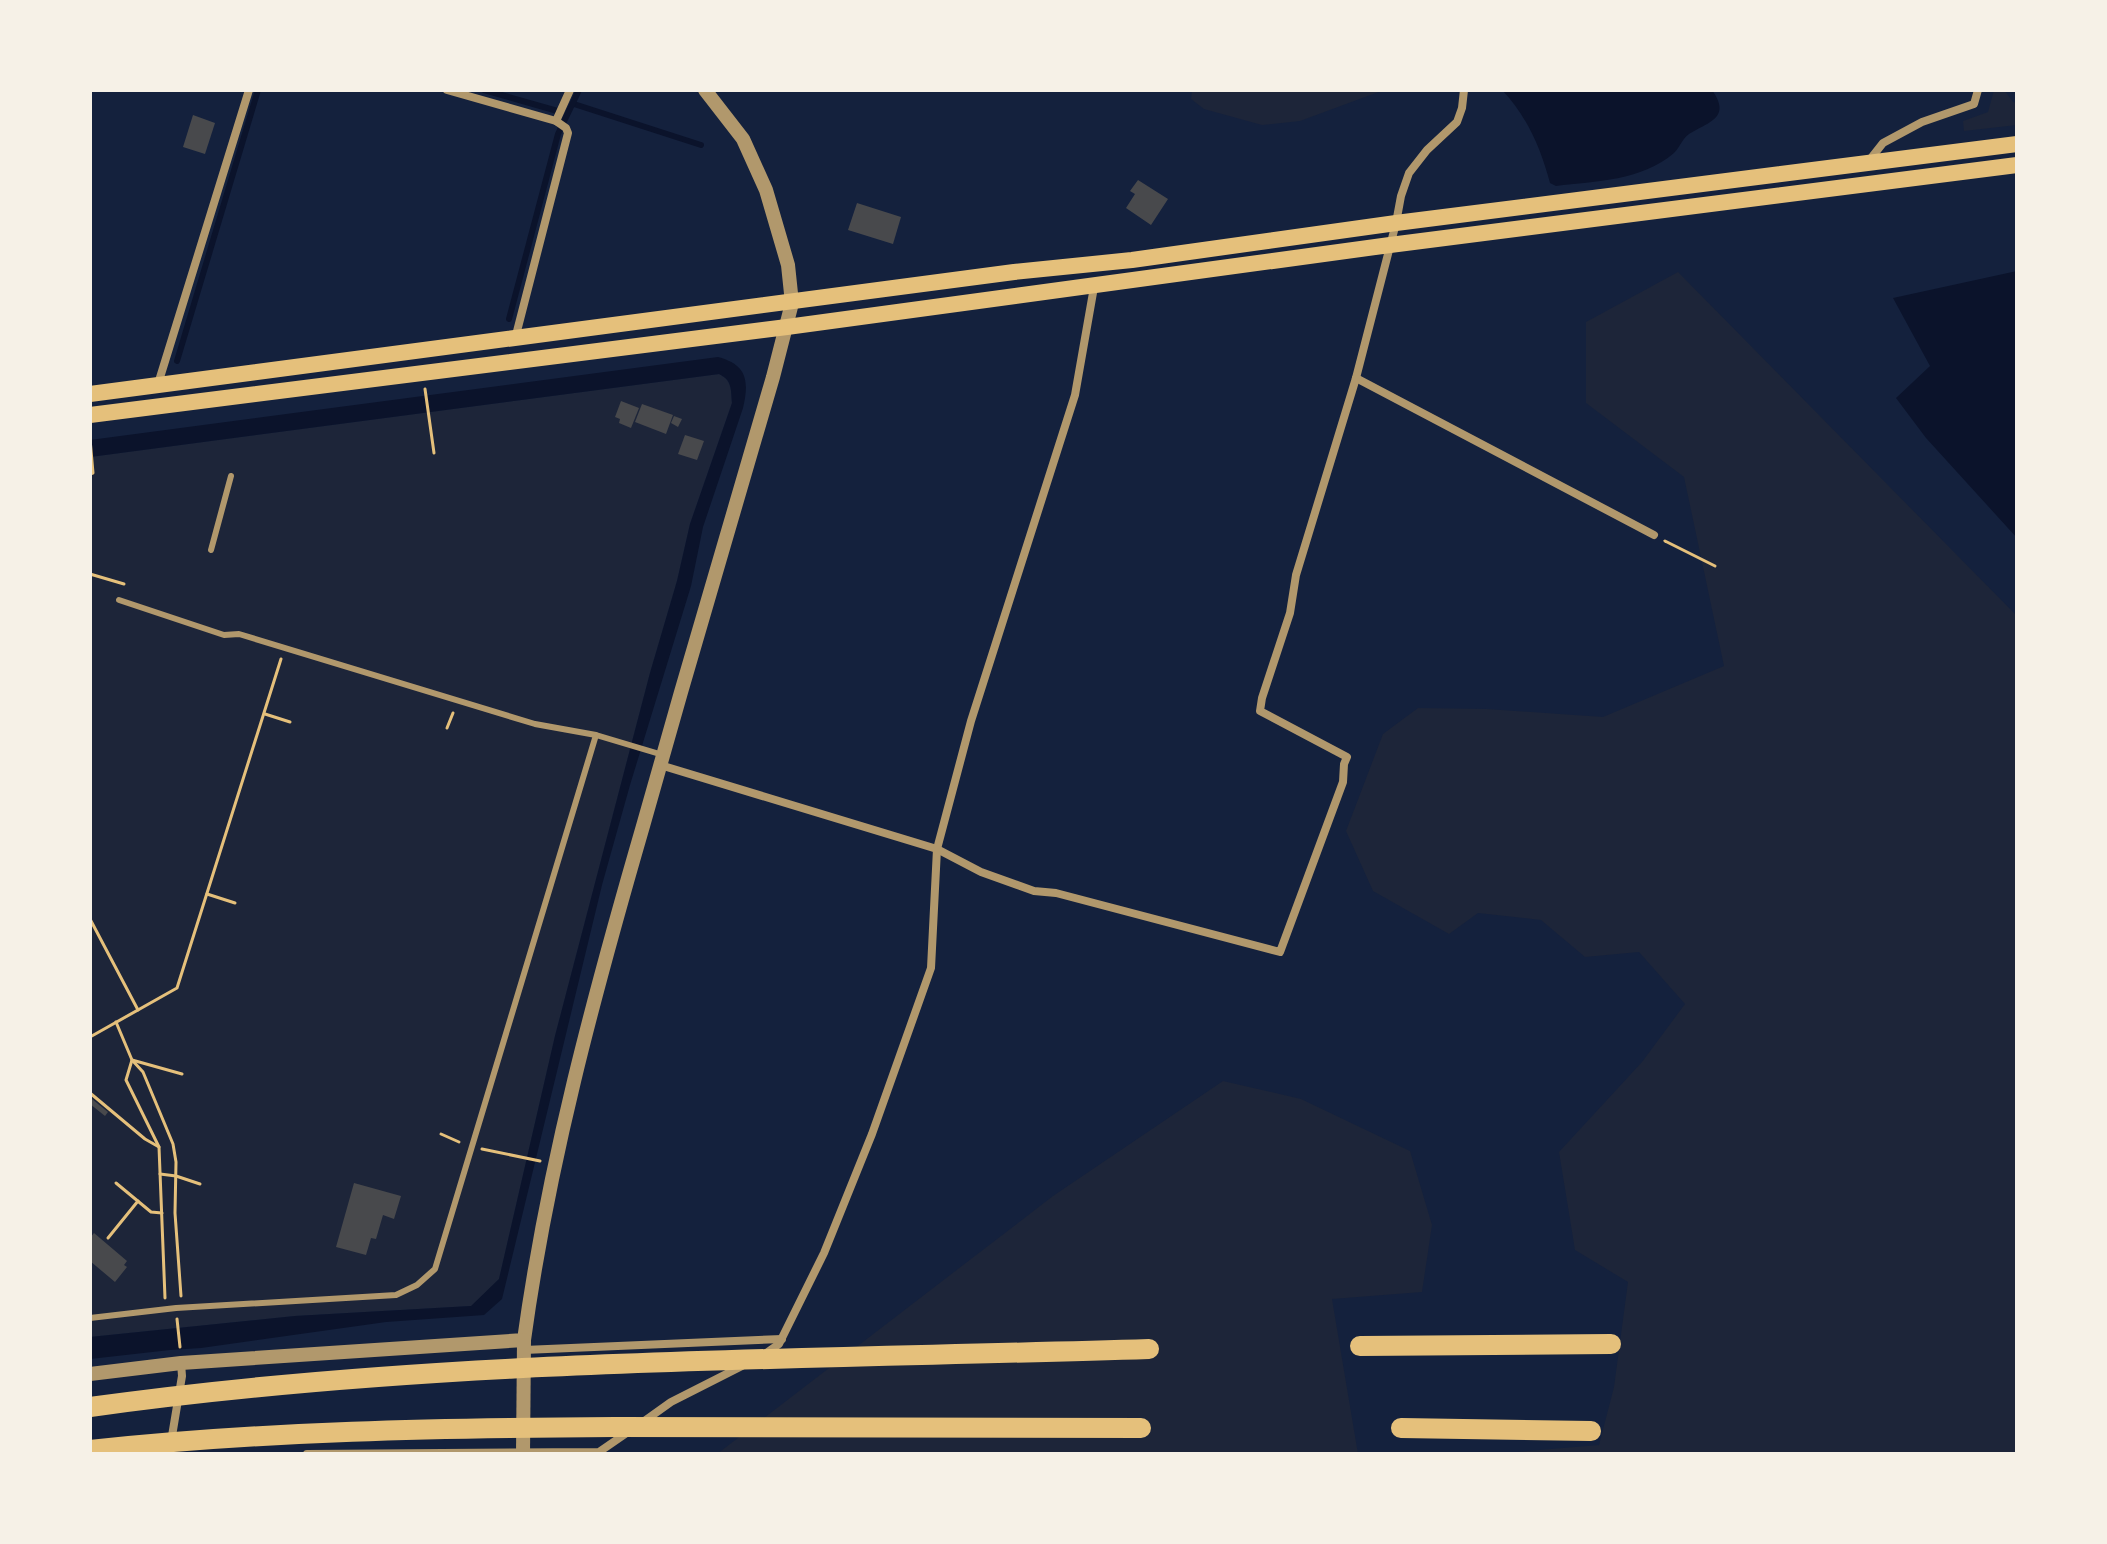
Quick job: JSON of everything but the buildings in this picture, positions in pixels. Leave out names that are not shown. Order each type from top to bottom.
[{"type":"highway","points":[[1360,1346],[1611,1344]]},
{"type":"highway","points":[[90,1407],[316,1382],[489,1371],[698,1361],[1149,1349]]},
{"type":"highway","points":[[90,1450],[318,1433],[492,1428],[1141,1428]]},
{"type":"highway","points":[[1401,1428],[1591,1431]]},
{"type":"main road","points":[[90,394],[2017,144]]},
{"type":"main road","points":[[90,415],[787,327],[1390,245],[2017,165]]},
{"type":"street","points":[[158,385],[249,90]]},
{"type":"street","points":[[447,90],[560,119],[568,133],[515,339]]},
{"type":"street","points":[[560,119],[570,90]]},
{"type":"street","points":[[523,1453],[524,1345],[554,1165],[574,1076],[618,910],[792,303],[788,265],[766,190],[743,139],[705,90]]},
{"type":"street","points":[[661,760],[937,849],[981,872],[1034,891],[1056,893],[1280,952],[1343,782],[1347,757],[1260,711],[1262,698],[1290,613],[1296,575],[1356,378],[1401,196],[1409,173],[1427,150],[1457,122],[1464,90]]},
{"type":"street","points":[[1868,162],[1883,143],[1922,122],[1974,104],[1978,90]]},
{"type":"street","points":[[307,1454],[598,1453],[671,1402],[779,1344],[824,1253],[872,1134],[931,968],[937,849],[971,721],[1075,395],[1094,287]]},
{"type":"street","points":[[1356,378],[1654,535]]},
{"type":"street","points":[[90,1374],[181,1358],[782,1339]]},
{"type":"street","points":[[169,1454],[182,1376],[181,1358]]},
{"type":"lane","points":[[211,550],[231,476]]},
{"type":"lane","points":[[119,600],[224,635],[239,634],[535,724],[631,745],[661,760]]},
{"type":"lane","points":[[90,1318],[176,1308],[396,1295],[417,1285],[435,1269],[596,735]]},
{"type":"path","points":[[426,397],[434,453]]},
{"type":"path","points":[[90,439],[93,473],[90,474]]},
{"type":"path","points":[[1654,535],[1715,566]]},
{"type":"path","points":[[90,574],[124,584]]},
{"type":"path","points":[[90,1037],[177,988],[284,648]]},
{"type":"path","points":[[447,728],[457,701]]},
{"type":"path","points":[[265,714],[290,722]]},
{"type":"path","points":[[207,894],[235,903]]},
{"type":"path","points":[[90,919],[138,1010]]},
{"type":"path","points":[[116,1022],[132,1060],[143,1072],[168,1131],[176,1162],[175,1213],[181,1297],[176,1308],[165,1299],[159,1147],[126,1080],[132,1060]]},
{"type":"path","points":[[132,1060],[182,1074]]},
{"type":"path","points":[[90,1093],[159,1147]]},
{"type":"path","points":[[525,1158],[537,1160]]},
{"type":"path","points":[[160,1174],[200,1184]]},
{"type":"path","points":[[116,1183],[151,1212],[162,1213]]},
{"type":"path","points":[[108,1238],[138,1201]]},
{"type":"path","points":[[178,1325],[181,1358]]},
{"type":"shaded area","points":[[1192,90],[1384,90],[1300,121],[1262,125],[1204,109],[1191,99]]},
{"type":"shaded area","points":[[1502,90],[1712,90],[1720,107],[1715,118],[1687,136],[1674,153],[1647,169],[1602,181],[1556,186],[1550,183],[1526,122]]},
{"type":"shaded area","points":[[1994,90],[2004,90],[2017,103],[2017,125],[1964,131],[1963,121],[1988,112]]},
{"type":"shaded area","points":[[2017,271],[2017,538],[1926,438],[1896,398],[1930,366],[1893,298]]},
{"type":"shaded area","points":[[1678,272],[2017,616],[2017,1454],[1493,1454],[1599,1445],[1614,1387],[1628,1282],[1575,1250],[1559,1152],[1642,1062],[1685,1004],[1639,952],[1585,957],[1541,920],[1478,913],[1449,934],[1373,891],[1346,831],[1383,734],[1418,708],[1603,717],[1724,666],[1684,477],[1586,403],[1586,322]]},
{"type":"shaded area","points":[[718,357],[735,365],[744,376],[746,390],[743,408],[703,527],[691,586],[602,885],[502,1299],[484,1315],[386,1322],[201,1348],[90,1359],[90,1337],[295,1316],[471,1306],[499,1279],[555,1036],[650,673],[690,524],[732,403],[729,382],[719,374],[90,457],[90,440]]},
{"type":"shaded area","points":[[719,374],[729,382],[732,403],[690,524],[650,673],[555,1036],[499,1279],[472,1306],[295,1316],[90,1337],[90,457]]},
{"type":"shaded area","points":[[1223,1081],[1301,1099],[1410,1151],[1432,1225],[1422,1292],[1332,1299],[1358,1454],[717,1454],[1053,1196]]},
{"type":"waterway","points":[[177,361],[258,90]]},
{"type":"waterway","points":[[484,90],[561,112]]},
{"type":"waterway","points":[[509,319],[558,134],[579,90]]},
{"type":"waterway","points":[[574,104],[701,145]]}]
